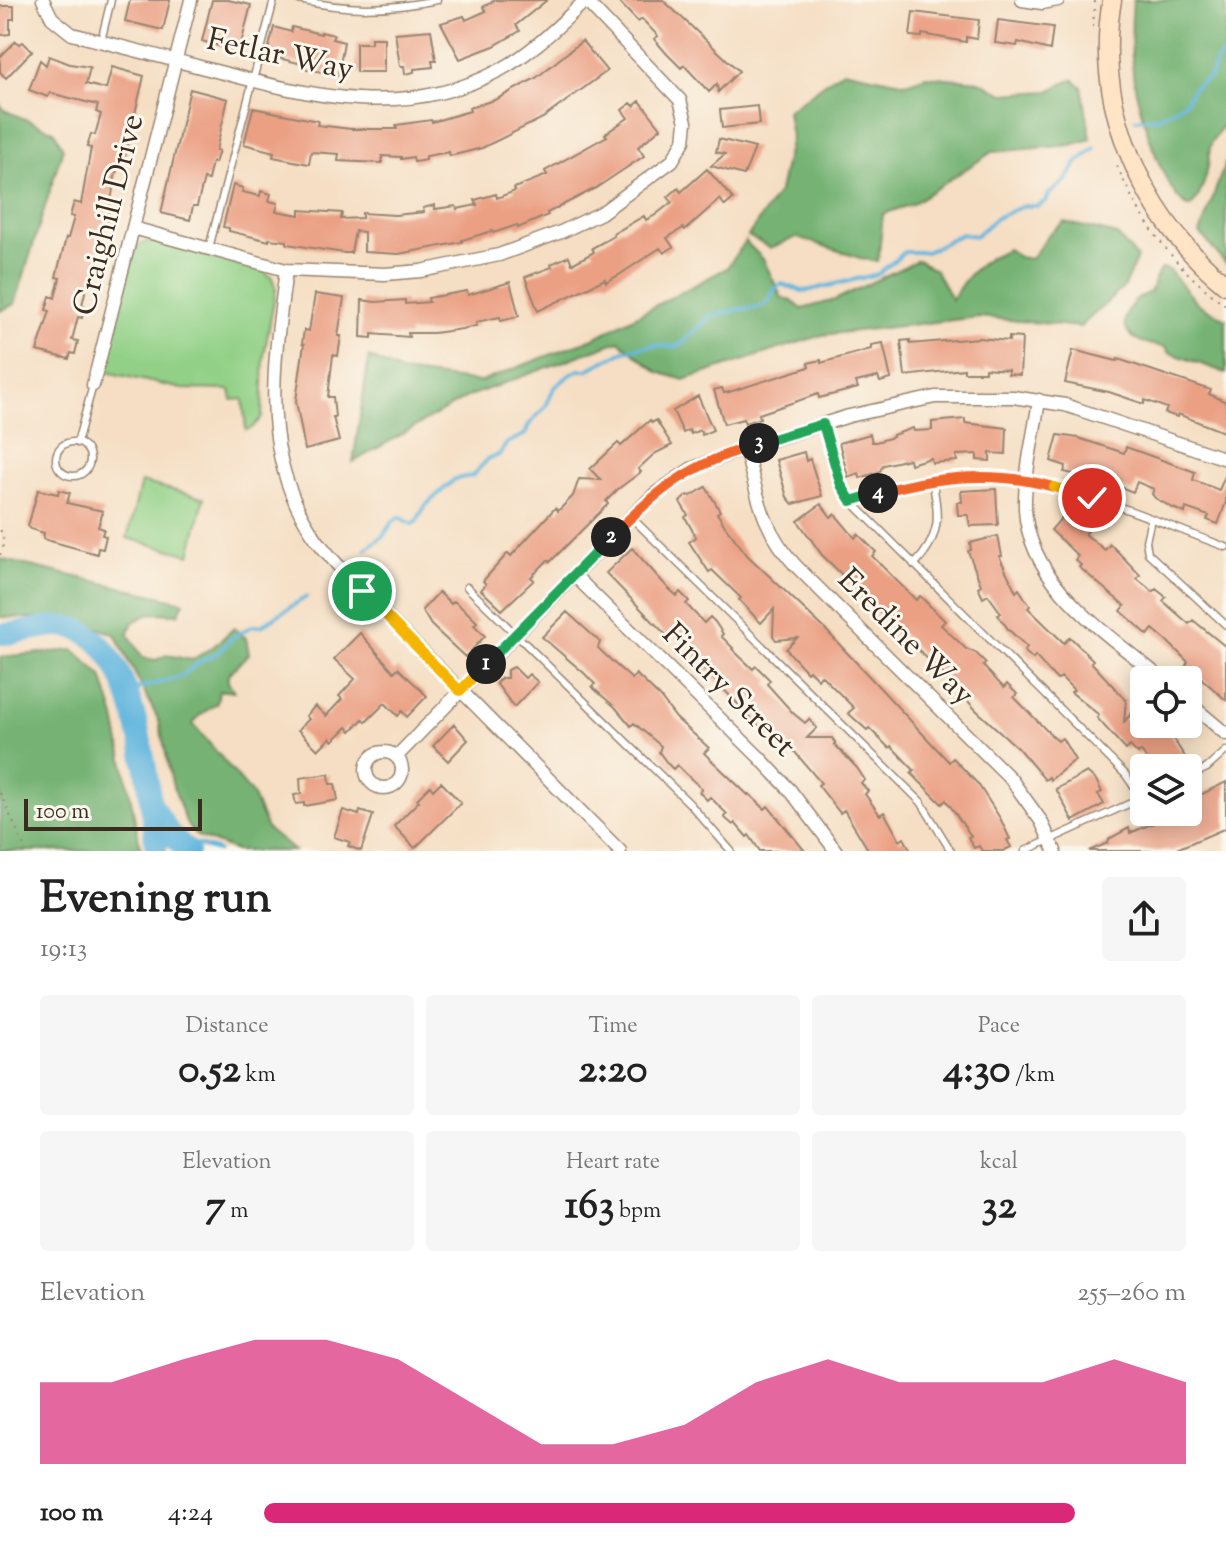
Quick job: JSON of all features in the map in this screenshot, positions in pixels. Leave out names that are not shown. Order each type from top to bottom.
[{"type":"street","name":"Fetlar Way","points":[[43,0],[52,18],[72,34],[252,80],[336,98],[371,100],[430,94],[480,79],[519,59],[585,0]]},
{"type":"street","name":"Craighill Drive","points":[[93,385],[191,0]]},
{"type":"street","points":[[133,228],[286,270],[385,274],[421,271],[499,255],[601,213],[669,165],[680,152],[686,132],[684,108],[680,100],[585,0]]},
{"type":"street","points":[[1022,0],[1042,3],[1058,0]]},
{"type":"street","points":[[1112,0],[1109,50],[1112,86],[1125,144],[1134,168],[1170,228],[1187,249],[1226,285]]},
{"type":"street","points":[[286,270],[274,366],[273,409],[284,473],[299,511],[331,558],[620,851]]},
{"type":"street","points":[[396,757],[655,494],[691,469],[745,448],[823,424],[935,397],[984,396],[1039,400],[1091,412],[1226,459]]},
{"type":"street","points":[[1039,400],[1025,509],[1039,561],[1050,579],[1075,605],[1147,666]]},
{"type":"street","name":"Eredine Way","points":[[745,448],[763,514],[777,544],[1010,778],[1036,812],[1053,846]]},
{"type":"street","name":"Fintry Street","points":[[574,575],[759,757],[790,790],[836,851]]},
{"type":"street","points":[[1202,714],[1226,734]]},
{"type":"lane","points":[[101,41],[111,0]]},
{"type":"lane","points":[[209,248],[274,0]]},
{"type":"lane","points":[[299,0],[331,7],[362,9],[396,8],[437,0]]},
{"type":"lane","name":"Craighill Drive","points":[[77,443],[93,385]]},
{"type":"lane","points":[[823,424],[841,485],[851,501],[1130,781]]},
{"type":"lane","points":[[66,443],[77,443],[89,453],[89,465],[79,475],[69,475],[60,469],[56,456],[66,443]]},
{"type":"lane","points":[[851,501],[932,480],[981,476],[1027,480],[1092,498],[1226,547]]},
{"type":"lane","points":[[914,565],[931,545],[936,532],[937,513],[932,480]]},
{"type":"lane","points":[[631,517],[921,802],[951,851]]},
{"type":"lane","points":[[1151,519],[1146,541],[1148,553],[1226,625]]},
{"type":"lane","points":[[467,587],[689,803],[731,851]]},
{"type":"lane","points":[[1202,770],[1226,751]]},
{"type":"lane","points":[[1025,851],[1053,846],[1130,805]]},
{"type":"path","points":[[0,528],[4,543],[0,555]]},
{"type":"path","points":[[0,793],[26,851]]},
{"type":"green space","points":[[1133,0],[1226,0],[1226,119],[1212,141],[1204,183],[1190,207],[1180,200],[1161,168],[1135,87],[1132,65]]},
{"type":"green space","points":[[843,70],[906,83],[926,76],[979,81],[1004,94],[1049,91],[1073,79],[1082,87],[1091,139],[1071,145],[992,152],[912,204],[883,214],[878,261],[797,237],[770,248],[748,236],[779,191],[791,137],[787,111]]},
{"type":"green space","points":[[0,105],[6,111],[54,131],[63,148],[15,304],[0,311]]},
{"type":"green space","points":[[1226,161],[1226,264],[1200,233]]},
{"type":"green space","points":[[1064,222],[1117,235],[1137,258],[1123,288],[1080,327],[979,317],[822,335],[684,380],[658,372],[619,341],[469,396],[353,462],[369,357],[401,372],[480,382],[596,337],[727,268],[745,241],[763,259],[782,298],[791,300],[802,309],[835,300],[918,260],[935,270],[952,300],[982,263],[1007,249],[1019,257],[1031,259],[1049,234]]},
{"type":"green space","points":[[151,241],[261,270],[272,278],[276,289],[264,355],[262,417],[252,428],[246,430],[243,399],[232,400],[230,390],[182,389],[102,371],[134,253],[140,244]]},
{"type":"green space","points":[[1163,268],[1169,270],[1198,304],[1226,319],[1226,373],[1168,352],[1167,348],[1141,342],[1128,332],[1125,325],[1127,312],[1131,305],[1150,292]]},
{"type":"green space","points":[[141,482],[204,498],[190,555],[127,538]]},
{"type":"green space","points":[[0,559],[184,602],[178,614],[150,613],[133,622],[128,634],[143,658],[156,660],[167,655],[192,660],[234,628],[246,638],[249,654],[228,674],[228,682],[234,691],[219,691],[217,703],[193,724],[252,794],[267,829],[294,851],[236,851],[197,836],[187,825],[172,783],[159,721],[115,634],[75,620],[0,617]]},
{"type":"green space","points":[[74,650],[102,676],[115,718],[141,851],[0,851],[0,657]]},
{"type":"building","points":[[130,0],[170,0],[163,30],[125,21]]},
{"type":"building","points":[[212,0],[251,5],[239,52],[202,41]]},
{"type":"building","points":[[495,0],[547,0],[516,25],[520,31],[494,46],[460,59],[441,23],[464,16],[466,20],[486,11],[483,7]]},
{"type":"building","points":[[617,0],[663,0],[739,71],[718,92],[717,84],[709,92],[684,65],[681,68],[667,54],[654,39],[658,36],[642,19],[638,22]]},
{"type":"building","points":[[0,6],[14,6],[10,34],[0,35]]},
{"type":"building","points":[[913,12],[979,20],[977,39],[966,37],[966,42],[922,34],[922,37],[910,36]]},
{"type":"building","points":[[998,20],[1053,27],[1050,50],[1018,42],[1017,46],[995,43]]},
{"type":"building","points":[[274,27],[291,32],[292,27],[321,32],[334,35],[332,39],[344,42],[338,75],[306,69],[306,65],[267,55]]},
{"type":"building","points":[[431,30],[436,60],[432,60],[433,67],[414,69],[414,72],[405,74],[404,66],[400,66],[395,33]]},
{"type":"building","points":[[371,38],[384,38],[384,72],[356,72],[356,43],[371,43]]},
{"type":"building","points":[[16,41],[20,44],[23,42],[32,51],[6,78],[0,72],[0,57]]},
{"type":"building","points":[[582,41],[607,71],[543,118],[482,148],[450,156],[449,152],[426,156],[426,160],[414,162],[413,157],[382,156],[382,163],[338,161],[339,154],[311,152],[309,164],[273,157],[274,152],[244,144],[253,108],[318,121],[317,125],[351,129],[397,129],[396,125],[432,122],[470,111],[469,108],[497,99],[536,78]]},
{"type":"building","points":[[49,56],[90,67],[86,84],[106,89],[112,67],[144,76],[133,122],[129,121],[123,143],[128,144],[125,156],[121,155],[115,177],[107,225],[102,224],[96,246],[103,247],[92,285],[87,284],[82,318],[78,317],[72,340],[78,341],[75,354],[71,353],[69,359],[37,351],[50,311],[46,310],[50,296],[55,298],[60,278],[56,277],[74,217],[70,216],[74,202],[81,204],[91,148],[87,147],[91,134],[95,135],[101,114],[96,112],[98,105],[50,93],[48,97],[29,90],[40,60],[46,65]]},
{"type":"building","points":[[190,89],[228,99],[216,150],[219,151],[215,163],[212,162],[208,180],[204,179],[190,220],[161,213]]},
{"type":"building","points":[[640,101],[661,128],[638,147],[644,156],[596,188],[518,228],[517,225],[462,242],[399,254],[364,252],[364,232],[355,231],[351,253],[344,253],[287,244],[287,241],[269,241],[223,227],[233,185],[243,188],[242,192],[260,196],[261,191],[271,194],[269,201],[278,203],[276,211],[300,215],[300,210],[342,213],[341,219],[362,218],[362,213],[395,215],[424,212],[423,208],[435,205],[435,209],[456,206],[457,209],[477,205],[475,200],[496,194],[497,198],[547,175],[545,171],[607,136],[605,134],[628,118],[622,110]]},
{"type":"building","points":[[757,106],[759,124],[722,128],[720,110]]},
{"type":"building","points":[[719,139],[755,148],[744,175],[711,166],[725,154],[716,152]]},
{"type":"building","points":[[707,169],[733,199],[725,206],[720,199],[685,230],[683,228],[667,238],[673,247],[664,253],[660,248],[606,282],[605,279],[538,311],[525,277],[552,267],[551,264],[569,256],[572,264],[594,252],[592,248],[613,234],[644,216],[646,220],[654,216],[672,202],[668,197],[678,188],[681,192]]},
{"type":"building","points":[[510,282],[519,316],[501,321],[500,317],[476,322],[476,326],[462,329],[408,333],[409,337],[372,334],[372,338],[361,337],[362,300],[405,300],[405,304],[429,302],[428,298],[467,291],[468,295]]},
{"type":"building","points":[[315,294],[344,298],[338,356],[333,355],[328,397],[333,397],[333,417],[339,441],[305,450],[296,401],[304,330],[309,331]]},
{"type":"building","points":[[1009,337],[1022,338],[1020,375],[1008,374],[1008,370],[985,368],[985,372],[964,372],[964,369],[905,376],[901,341],[910,340],[910,344],[979,338],[1009,341]]},
{"type":"building","points":[[883,343],[891,379],[880,382],[878,377],[856,382],[858,388],[819,398],[818,394],[759,414],[760,418],[745,423],[743,419],[724,424],[714,390],[722,388],[724,393],[729,392],[809,367],[808,363],[821,360],[821,363]]},
{"type":"building","points":[[1073,350],[1118,359],[1211,390],[1209,394],[1226,402],[1226,433],[1178,414],[1177,417],[1165,413],[1167,408],[1145,400],[1144,404],[1109,392],[1065,383]]},
{"type":"building","points":[[698,396],[713,430],[702,435],[700,430],[683,433],[673,411]]},
{"type":"building","points":[[965,419],[965,423],[1007,428],[1006,454],[990,453],[990,461],[977,460],[977,454],[956,455],[957,461],[932,463],[931,458],[910,464],[909,459],[883,465],[880,471],[860,478],[859,473],[848,477],[839,443],[870,434],[872,442],[876,442],[913,428],[914,431],[932,430],[932,422]]},
{"type":"building","points":[[650,420],[652,423],[656,420],[672,445],[654,454],[638,469],[641,472],[618,489],[606,501],[608,504],[531,577],[534,580],[502,610],[481,590],[486,584],[483,581],[555,508],[558,511],[573,496],[579,479],[601,480],[590,469],[618,443],[621,446]]},
{"type":"building","points":[[1058,435],[1124,453],[1126,447],[1195,472],[1193,480],[1219,490],[1226,474],[1226,502],[1218,524],[1207,520],[1209,516],[1186,508],[1185,513],[1173,508],[1155,498],[1152,494],[1154,489],[1137,482],[1133,492],[1103,480],[1064,472],[1066,466],[1051,461]]},
{"type":"building","points":[[804,452],[806,461],[810,459],[822,496],[793,504],[787,497],[776,460]]},
{"type":"building","points":[[706,487],[720,511],[717,513],[748,556],[824,628],[949,762],[953,758],[978,784],[1000,818],[1011,847],[1003,851],[982,851],[979,846],[974,848],[968,837],[971,836],[946,800],[942,804],[911,773],[914,770],[891,746],[889,748],[848,713],[854,708],[821,675],[818,679],[809,670],[807,672],[786,649],[797,638],[776,640],[773,636],[774,609],[761,623],[739,600],[741,598],[712,570],[709,572],[689,542],[696,537],[680,502],[687,495],[691,496]]},
{"type":"building","points":[[996,489],[998,525],[970,526],[968,515],[958,515],[957,502],[962,502],[961,491]]},
{"type":"building","points":[[38,490],[70,493],[67,503],[103,511],[98,527],[104,529],[102,535],[106,536],[103,549],[98,548],[97,554],[43,539],[44,533],[30,529],[28,526]]},
{"type":"building","points":[[821,504],[831,517],[835,514],[855,538],[858,534],[876,552],[872,556],[916,600],[920,596],[945,621],[941,625],[986,663],[983,666],[1004,688],[1007,684],[1017,694],[1014,697],[1050,734],[1058,741],[1062,738],[1075,760],[1050,780],[1049,777],[1045,780],[1018,748],[822,555],[798,521]]},
{"type":"building","points":[[1069,509],[1081,520],[1085,514],[1095,523],[1085,534],[1105,550],[1110,544],[1140,575],[1137,579],[1153,592],[1156,589],[1166,597],[1163,601],[1189,624],[1193,620],[1226,647],[1226,700],[1202,679],[1202,666],[1187,666],[1188,662],[1153,629],[1148,635],[1121,611],[1125,606],[1079,567],[1081,565],[1075,560],[1078,556],[1051,530]]},
{"type":"building","points":[[998,536],[1002,556],[999,556],[1016,592],[1019,589],[1030,606],[1028,608],[1064,643],[1070,637],[1126,700],[1124,722],[1130,715],[1130,738],[1173,738],[1183,754],[1143,754],[1141,751],[1138,754],[1130,746],[1126,750],[1097,718],[1099,715],[1071,692],[1074,690],[1061,677],[1057,680],[1035,656],[1033,659],[1024,651],[1027,647],[1008,629],[988,595],[983,598],[968,551],[971,550],[970,543]]},
{"type":"building","points":[[632,548],[668,588],[677,596],[680,592],[689,601],[686,604],[704,623],[710,617],[715,622],[732,649],[770,680],[767,684],[793,713],[805,723],[809,719],[817,728],[807,738],[832,738],[865,780],[861,783],[868,791],[865,794],[880,815],[884,812],[900,841],[904,838],[911,851],[869,851],[844,810],[840,813],[818,785],[821,783],[794,751],[769,727],[764,731],[701,666],[703,664],[689,648],[673,633],[669,638],[606,573]]},
{"type":"building","points":[[439,592],[451,604],[454,601],[468,613],[485,636],[465,657],[431,625],[422,610]]},
{"type":"building","points":[[567,612],[600,642],[598,648],[616,665],[632,679],[636,674],[660,697],[676,718],[709,748],[704,753],[748,795],[765,809],[768,806],[805,851],[760,851],[749,835],[747,837],[735,823],[733,825],[724,817],[727,814],[710,797],[707,800],[699,792],[702,789],[677,765],[673,769],[668,764],[659,752],[661,746],[634,723],[631,726],[592,687],[595,684],[584,673],[542,637]]},
{"type":"building","points":[[360,633],[394,672],[398,668],[427,696],[407,717],[402,711],[398,716],[385,703],[366,722],[363,719],[351,731],[347,727],[318,750],[298,730],[309,719],[306,716],[315,706],[326,716],[355,679],[334,659]]},
{"type":"building","points":[[514,667],[525,678],[529,674],[538,682],[514,707],[496,683],[501,678],[507,678],[507,670]]},
{"type":"building","points":[[454,724],[468,740],[448,761],[433,746]]},
{"type":"building","points":[[1087,772],[1096,780],[1102,792],[1098,794],[1104,804],[1073,821],[1056,789]]},
{"type":"building","points":[[329,774],[338,800],[304,806],[304,803],[296,804],[294,795],[301,794],[300,778]]},
{"type":"building","points":[[441,782],[461,803],[415,848],[394,826],[430,786],[433,790]]},
{"type":"building","points":[[1226,782],[1226,828],[1172,851],[1089,851],[1108,843],[1109,839],[1129,828],[1130,833],[1147,826],[1202,826],[1202,794]]},
{"type":"building","points":[[343,810],[373,815],[361,851],[348,846],[350,842],[334,837]]},
{"type":"waterway","points":[[1136,119],[1159,117],[1185,102],[1194,87],[1210,77],[1216,62],[1226,51]]},
{"type":"waterway","points":[[366,549],[382,537],[399,517],[412,524],[416,522],[426,505],[455,479],[472,476],[489,458],[499,455],[507,443],[526,434],[528,426],[546,406],[554,388],[579,370],[587,370],[624,351],[653,345],[674,347],[711,316],[757,308],[767,303],[781,284],[803,291],[878,274],[905,252],[926,252],[961,234],[975,236],[996,218],[1023,206],[1038,206],[1047,200],[1049,194],[1066,181],[1077,163],[1095,148]]},
{"type":"waterway","points":[[126,692],[180,677],[218,653],[233,637],[252,626],[261,626],[306,597]]},
{"type":"waterway","points":[[0,634],[56,626],[74,628],[96,640],[113,663],[127,692],[137,725],[145,761],[156,851]]},
{"type":"waterway","points":[[154,808],[170,834],[188,851]]},
{"type":"waterway","points":[[172,837],[218,851]]},
{"type":"route","points":[[362,591],[460,691],[631,517],[675,479],[709,460],[823,424],[841,485],[851,501],[932,480],[981,476],[1043,483],[1092,498]]}]
